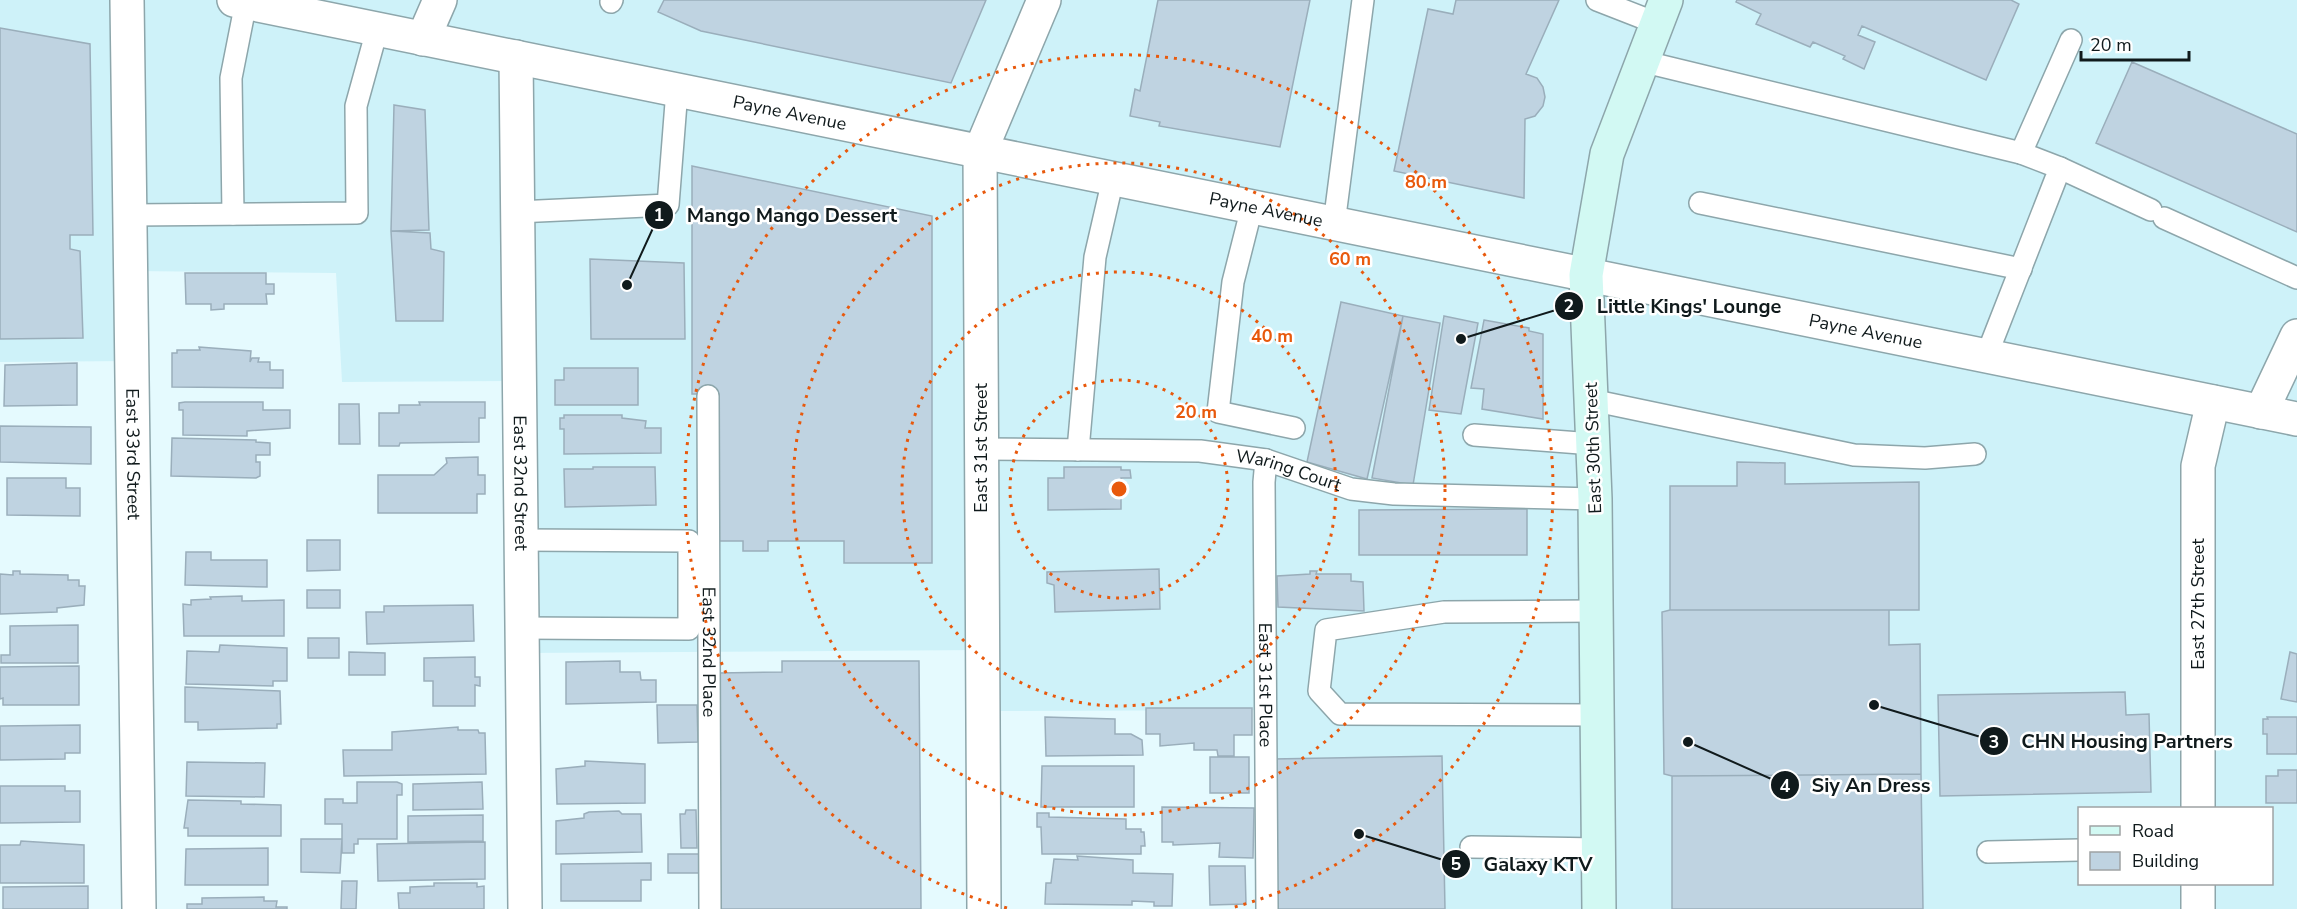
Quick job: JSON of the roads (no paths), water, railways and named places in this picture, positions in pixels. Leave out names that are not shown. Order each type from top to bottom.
[{"type":"main road","name":"East 30th Street","points":[[1599,909],[1595,499],[1586,275],[1607,154],[1661,11]]},
{"type":"street","name":"East 33rd Street","points":[[127,0],[139,909]]},
{"type":"street","points":[[423,39],[440,0]]},
{"type":"street","name":"East 31st Street","points":[[984,909],[980,152],[1044,0]]},
{"type":"street","name":"Payne Avenue","points":[[240,1],[2297,419]]},
{"type":"street","name":"East 32nd Street","points":[[516,57],[525,909]]},
{"type":"street","points":[[2261,412],[2297,336]]},
{"type":"street","name":"East 27th Street","points":[[2198,807],[2198,466],[2212,402]]},
{"type":"street","points":[[2198,885],[2198,909]]},
{"type":"lane","points":[[1334,224],[1363,0]]},
{"type":"lane","points":[[1597,0],[1661,11]]},
{"type":"lane","points":[[233,214],[231,78],[240,1]]},
{"type":"lane","points":[[130,215],[357,213],[356,106],[377,30]]},
{"type":"lane","points":[[2021,153],[2071,40]]},
{"type":"lane","points":[[1641,61],[2021,153],[2060,168],[2297,278]]},
{"type":"lane","points":[[517,212],[668,205],[677,90]]},
{"type":"lane","points":[[1986,357],[2060,168]]},
{"type":"lane","points":[[1078,450],[1095,257],[1113,179]]},
{"type":"lane","points":[[1700,203],[2021,269]]},
{"type":"lane","points":[[1252,207],[1233,282],[1218,412],[1294,428]]},
{"type":"lane","name":"East 32nd Place","points":[[708,396],[710,909]]},
{"type":"lane","points":[[1591,400],[1854,455],[1925,458],[1976,454]]},
{"type":"lane","points":[[1474,435],[1593,444]]},
{"type":"lane","name":"Waring Court","points":[[982,449],[1200,451],[1266,460],[1351,489],[1394,494],[1595,499]]},
{"type":"lane","name":"East 31st Place","points":[[1266,460],[1264,482],[1267,909]]},
{"type":"lane","points":[[521,540],[689,541],[689,629],[522,628]]},
{"type":"lane","points":[[1596,611],[1444,612],[1326,630],[1319,691],[1340,714],[1598,715]]},
{"type":"lane","points":[[1471,847],[1599,849]]},
{"type":"lane","points":[[1988,852],[2078,850]]},
{"type":"place","name":"Mango Mango Dessert","points":[[627,285]]},
{"type":"place","name":"Little Kings' Lounge","points":[[1461,339]]},
{"type":"place","name":"CHN Housing Partners","points":[[1874,705]]},
{"type":"place","name":"Siy An Dress","points":[[1688,742]]},
{"type":"place","name":"Galaxy KTV","points":[[1359,834]]}]
